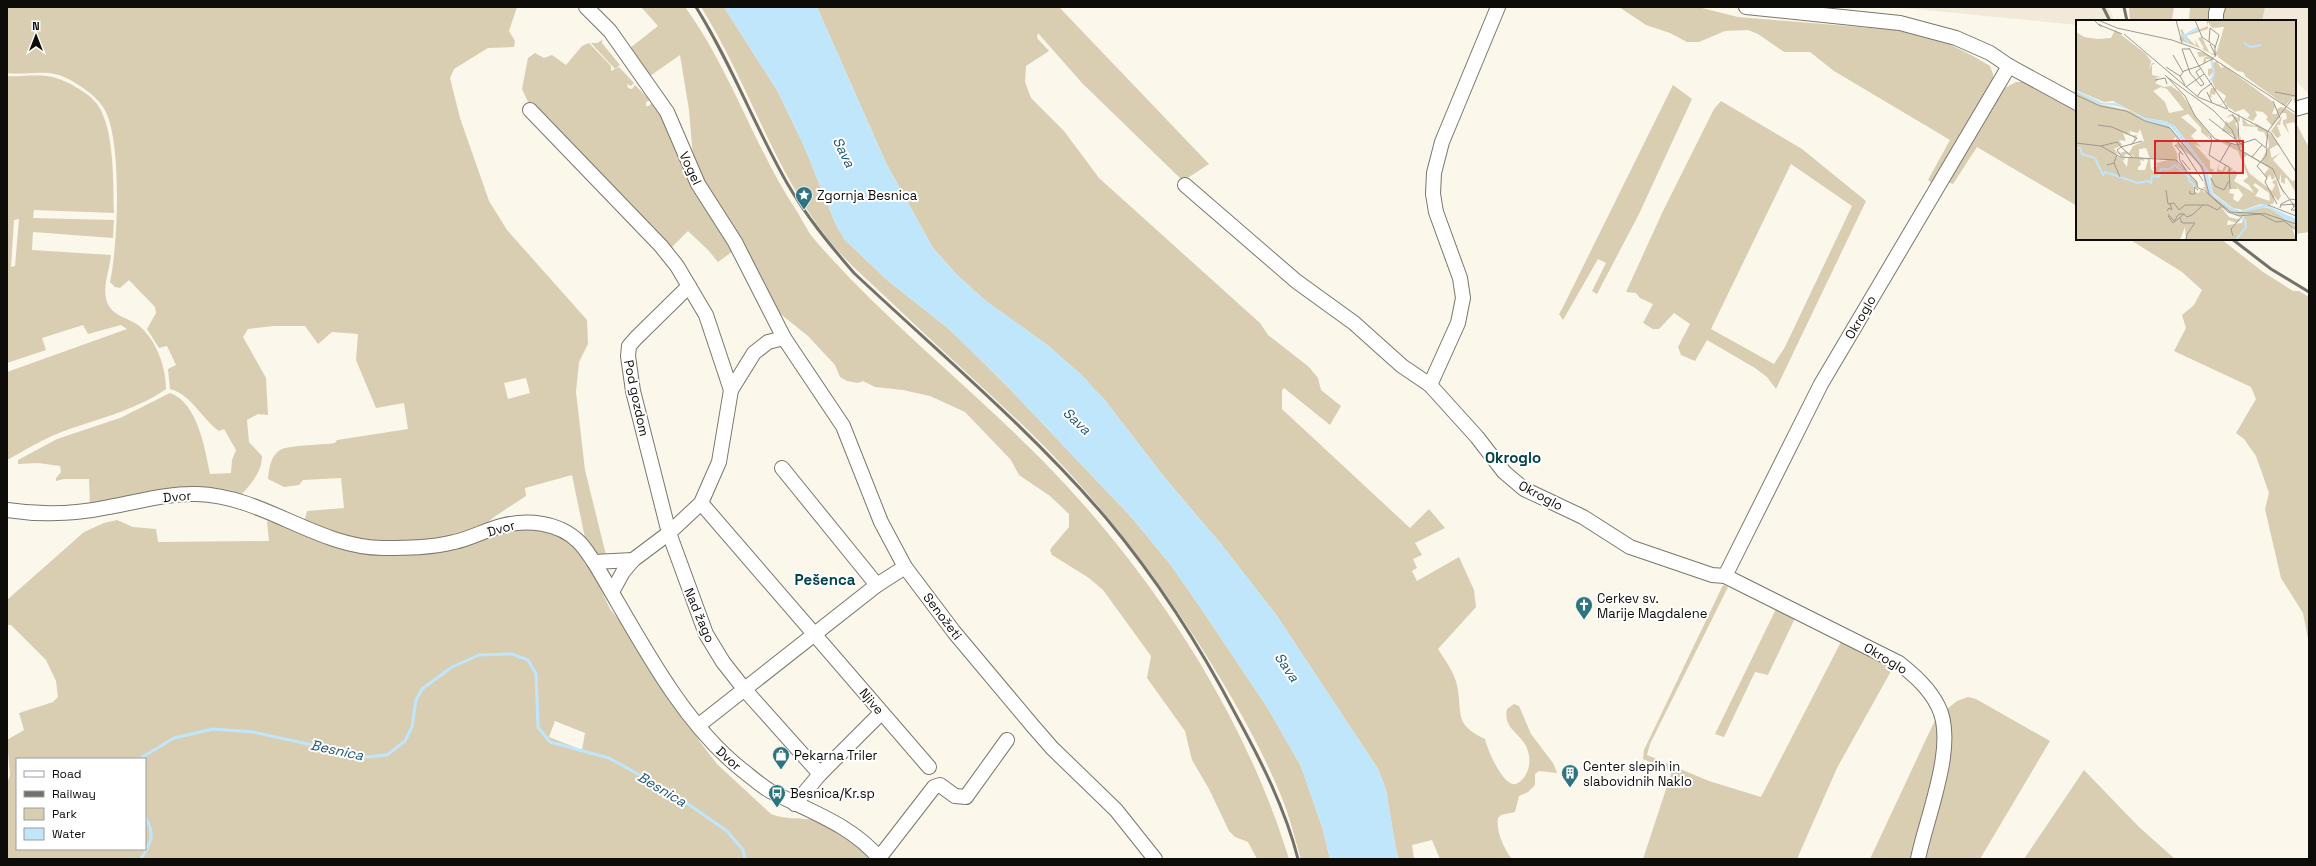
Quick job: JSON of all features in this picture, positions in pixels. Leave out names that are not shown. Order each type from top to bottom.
[{"type":"street","name":"Vogel","points":[[586,7],[610,31],[667,112],[698,184],[735,242],[784,338]]},
{"type":"street","points":[[1430,385],[1458,323],[1463,298],[1460,278],[1436,212],[1434,173],[1442,142],[1498,7]]},
{"type":"street","points":[[1746,7],[1900,23],[1956,38],[1990,53],[2009,66],[2076,102]]},
{"type":"street","points":[[2216,20],[2218,7]]},
{"type":"street","name":"Okroglo","points":[[1725,576],[1821,384],[2009,66]]},
{"type":"street","points":[[530,110],[661,246],[689,286],[706,315],[731,390]]},
{"type":"street","name":"Okroglo","points":[[1185,185],[1296,281],[1354,323],[1402,366],[1430,385],[1477,437],[1504,472],[1524,489],[1583,516],[1630,547],[1712,575],[1725,576],[1899,663],[1918,678],[1929,691],[1939,707],[1943,724],[1944,752],[1937,787],[1918,859]]},
{"type":"street","name":"Pod gozdom","points":[[669,533],[633,391],[628,356],[629,346],[689,286]]},
{"type":"street","points":[[612,592],[623,572],[633,560],[669,533],[701,503],[719,462],[731,390],[754,353],[768,342],[784,338]]},
{"type":"street","name":"Senožeti","points":[[784,338],[843,426],[881,522],[905,567],[954,632],[1032,725],[1052,748],[1116,810],[1155,859]]},
{"type":"street","points":[[782,468],[877,585]]},
{"type":"street","name":"Dvor","points":[[7,510],[43,513],[81,512],[175,495],[216,494],[251,504],[317,534],[371,548],[423,548],[455,542],[500,526],[518,522],[547,524],[566,532],[579,542],[594,562],[686,711],[723,754],[769,790],[852,832],[880,858]]},
{"type":"street","name":"Njive","points":[[701,503],[815,634],[881,713],[930,767]]},
{"type":"street","name":"Nad žago","points":[[669,533],[706,634],[723,662],[745,690],[820,774]]},
{"type":"street","points":[[594,562],[633,560]]},
{"type":"street","points":[[698,725],[745,690],[877,585],[905,567]]},
{"type":"street","points":[[796,804],[820,774],[881,713]]},
{"type":"street","points":[[880,858],[934,787],[940,785],[955,796],[966,797],[1007,740]]},
{"type":"shaded area","points":[[1895,7],[2108,7],[2114,20],[2076,20],[2076,25]]},
{"type":"shaded area","points":[[2265,7],[2309,7],[2309,98],[2307,92],[2296,81],[2296,20],[2262,20]]},
{"type":"green space","points":[[7,7],[517,7],[509,31],[515,41],[514,47],[488,48],[454,69],[450,78],[460,118],[489,201],[507,230],[587,320],[588,344],[579,362],[576,392],[585,470],[606,555],[598,555],[586,543],[572,475],[525,488],[526,496],[494,517],[481,528],[436,542],[363,542],[304,522],[307,511],[344,508],[341,478],[303,480],[299,485],[284,487],[268,479],[271,462],[278,451],[300,446],[335,443],[337,440],[408,429],[404,403],[376,408],[356,360],[358,334],[332,332],[318,344],[305,326],[273,326],[248,329],[243,337],[266,378],[268,415],[258,414],[247,420],[249,442],[262,456],[262,461],[253,481],[242,494],[223,489],[185,487],[166,489],[90,505],[89,479],[64,479],[56,481],[56,478],[61,472],[60,466],[38,463],[18,464],[18,460],[57,439],[120,418],[170,393],[180,398],[194,416],[203,440],[210,474],[231,473],[232,460],[236,450],[224,429],[219,431],[190,401],[178,392],[170,389],[168,369],[176,365],[167,346],[159,348],[147,329],[156,313],[155,307],[129,280],[120,288],[115,287],[110,282],[117,218],[116,166],[114,142],[109,121],[103,107],[95,97],[83,88],[71,80],[59,75],[46,73],[7,73]],"holes":[[[526,378],[530,393],[508,399],[504,383]]]},
{"type":"green space","points":[[641,7],[685,7],[715,55],[779,183],[814,239],[868,297],[1043,461],[1082,503],[1120,548],[1156,596],[1220,697],[1247,750],[1270,804],[1289,859],[1257,859],[1248,842],[1235,837],[1229,831],[1209,789],[1192,760],[1185,731],[1147,678],[1151,656],[1103,590],[1089,578],[1052,555],[1050,550],[1069,527],[1069,514],[1050,496],[1019,475],[1011,460],[965,412],[930,396],[903,390],[875,387],[863,381],[858,383],[847,381],[840,377],[835,365],[808,336],[778,312],[698,176],[693,158],[689,110],[680,55],[650,76],[630,48],[658,26]]},
{"type":"green space","points":[[701,7],[724,7],[778,92],[804,146],[836,225],[845,240],[887,280],[949,329],[1008,387],[1132,518],[1170,564],[1267,707],[1301,766],[1323,830],[1330,859],[1301,859],[1282,798],[1244,719],[1211,662],[1161,588],[1100,508],[1055,457],[1031,433],[859,272],[828,239],[809,212],[776,155],[733,65]]},
{"type":"green space","points":[[817,7],[1059,7],[1209,164],[1183,181],[1082,83],[1038,33],[1037,38],[1049,51],[1026,66],[1025,82],[1031,98],[1064,131],[1099,178],[1260,323],[1268,335],[1309,367],[1318,378],[1321,390],[1341,406],[1330,425],[1284,388],[1282,390],[1282,409],[1410,528],[1429,509],[1445,528],[1415,543],[1422,555],[1413,559],[1417,568],[1412,571],[1417,581],[1459,557],[1474,590],[1476,607],[1438,649],[1456,680],[1461,717],[1468,728],[1475,734],[1485,739],[1492,758],[1501,774],[1506,780],[1516,784],[1524,778],[1527,773],[1529,757],[1526,746],[1509,725],[1506,715],[1507,709],[1514,704],[1519,706],[1531,734],[1553,763],[1557,773],[1539,771],[1535,774],[1535,785],[1528,792],[1519,796],[1515,812],[1501,815],[1498,818],[1498,829],[1501,840],[1512,859],[1440,859],[1432,840],[1412,845],[1414,859],[1399,859],[1396,850],[1386,790],[1378,769],[1277,616],[1221,544],[1165,478],[1104,399],[1050,347],[986,301],[958,276],[933,248],[886,163]]},
{"type":"green space","points":[[1619,7],[1698,7],[1738,17],[1896,30],[1949,44],[1973,56],[1990,66],[1993,74],[1993,84],[1933,184],[1928,180],[1950,140],[1834,71],[1810,52],[1784,52],[1758,34],[1748,30],[1725,31],[1699,42],[1687,42],[1670,33],[1646,25]]},
{"type":"green space","points":[[2129,7],[2174,7],[2172,19],[2189,20],[2130,20]]},
{"type":"green space","points":[[2190,7],[2211,7],[2210,20],[2189,20]]},
{"type":"green space","points":[[2225,7],[2265,7],[2262,20],[2222,20]]},
{"type":"green space","points":[[602,40],[602,43],[620,65],[615,69],[591,43],[597,43]]},
{"type":"green space","points":[[589,43],[611,66],[611,71],[619,67],[634,83],[631,86],[627,84],[628,88],[632,89],[635,85],[650,100],[646,102],[646,106],[649,106],[652,102],[664,115],[676,153],[693,187],[741,264],[732,252],[718,262],[688,231],[669,250],[529,104],[522,89],[528,58],[535,53],[544,58],[552,55],[566,65],[582,46]]},
{"type":"green space","points":[[38,75],[56,78],[78,88],[97,104],[103,114],[110,141],[112,157],[114,213],[34,210],[33,218],[114,220],[113,238],[33,232],[32,250],[111,255],[105,288],[108,304],[114,312],[138,325],[150,338],[162,363],[166,381],[166,389],[140,404],[52,436],[7,460],[7,372],[127,329],[121,325],[88,334],[83,325],[42,338],[46,350],[7,363],[7,76]],"holes":[[[19,219],[15,266],[11,267],[14,220]]]},
{"type":"green space","points":[[2016,82],[2024,82],[2076,109],[2076,205],[1977,147],[1953,184],[1947,182],[2003,89]]},
{"type":"green space","points":[[1673,85],[1692,99],[1639,214],[1597,294],[1592,291],[1606,263],[1598,259],[1563,320],[1559,314]]},
{"type":"green space","points":[[1721,101],[1802,149],[1866,201],[1776,389],[1767,377],[1755,368],[1707,340],[1695,361],[1681,355],[1678,347],[1690,324],[1674,313],[1659,329],[1653,329],[1643,323],[1653,304],[1640,298],[1636,293],[1626,292],[1663,211],[1714,109]],"holes":[[[1791,164],[1852,206],[1785,347],[1774,364],[1711,329]]]},
{"type":"green space","points":[[2296,123],[2309,148],[2309,232],[2296,234]]},
{"type":"green space","points":[[2131,240],[2222,240],[2263,272],[2293,291],[2299,291],[2309,297],[2309,644],[2303,613],[2281,578],[2265,509],[2269,493],[2256,456],[2244,439],[2236,433],[2256,399],[2251,387],[2174,351],[2186,328],[2182,315],[2194,305],[2202,290],[2182,272]]},
{"type":"green space","points":[[117,520],[133,527],[156,529],[158,542],[269,541],[267,521],[367,552],[531,528],[555,534],[571,543],[589,564],[610,609],[628,631],[700,742],[717,764],[771,814],[781,817],[809,819],[822,822],[846,835],[873,859],[7,859],[7,784],[10,775],[7,740],[24,730],[19,713],[53,702],[58,697],[56,681],[46,660],[11,625],[7,625],[7,600],[84,532],[104,523]],"holes":[[[555,721],[585,733],[582,750],[549,737]]]},
{"type":"green space","points":[[1723,585],[1728,587],[1650,744],[1647,755],[1709,781],[1761,797],[1843,638],[1895,664],[1837,768],[1797,859],[1643,859],[1672,771],[1643,759],[1644,750]]},
{"type":"green space","points":[[1777,607],[1796,616],[1768,675],[1755,672],[1724,737],[1715,734]]},
{"type":"green space","points":[[1968,697],[1976,699],[2050,741],[1980,859],[1925,859],[1947,709],[1957,701]]},
{"type":"green space","points":[[1936,718],[1939,752],[1912,859],[1870,859]]},
{"type":"green space","points":[[2084,770],[2139,827],[2175,859],[2024,859]]},
{"type":"water","name":"Sava","points":[[724,7],[817,7],[886,163],[933,248],[958,276],[986,301],[1050,347],[1081,374],[1104,399],[1165,478],[1221,544],[1277,616],[1378,769],[1386,790],[1396,850],[1399,859],[1330,859],[1323,830],[1301,766],[1267,707],[1170,564],[1132,518],[1008,387],[949,329],[887,280],[845,240],[836,225],[804,146],[778,92]]},
{"type":"waterway","name":"Besnica","points":[[141,758],[174,738],[213,729],[253,732],[367,757],[387,755],[405,741],[412,727],[416,700],[422,689],[452,667],[479,655],[512,654],[528,660],[536,674],[538,727],[550,742],[609,758],[672,793],[727,831],[743,850],[745,859]]},
{"type":"waterway","name":"Besnica","points":[[146,819],[150,829],[151,838],[146,850]]},
{"type":"waterway","name":"Besnica","points":[[141,859],[146,850]]},
{"type":"railway","points":[[696,7],[709,28],[787,183],[802,207],[827,240],[854,273],[1047,453],[1106,518],[1160,589],[1208,664],[1272,785],[1293,840],[1298,859]]},
{"type":"railway","points":[[2103,7],[2110,20]]},
{"type":"railway","points":[[2124,7],[2127,20]]},
{"type":"railway","points":[[2233,240],[2271,269],[2309,292]]},
{"type":"place","name":"Zgornja Besnica","points":[[804,210]]},
{"type":"place","name":"Cerkev sv. Marije Magdalene","points":[[1584,620]]},
{"type":"place","name":"Pekarna Triler","points":[[781,770]]},
{"type":"place","name":"Center slepih in slabovidnih Naklo","points":[[1570,788]]},
{"type":"place","name":"Besnica/Kr.sp","points":[[777,808]]},
{"type":"district","name":"Okroglo","points":[[1513,458]]},
{"type":"district","name":"Pešenca","points":[[825,580]]}]
